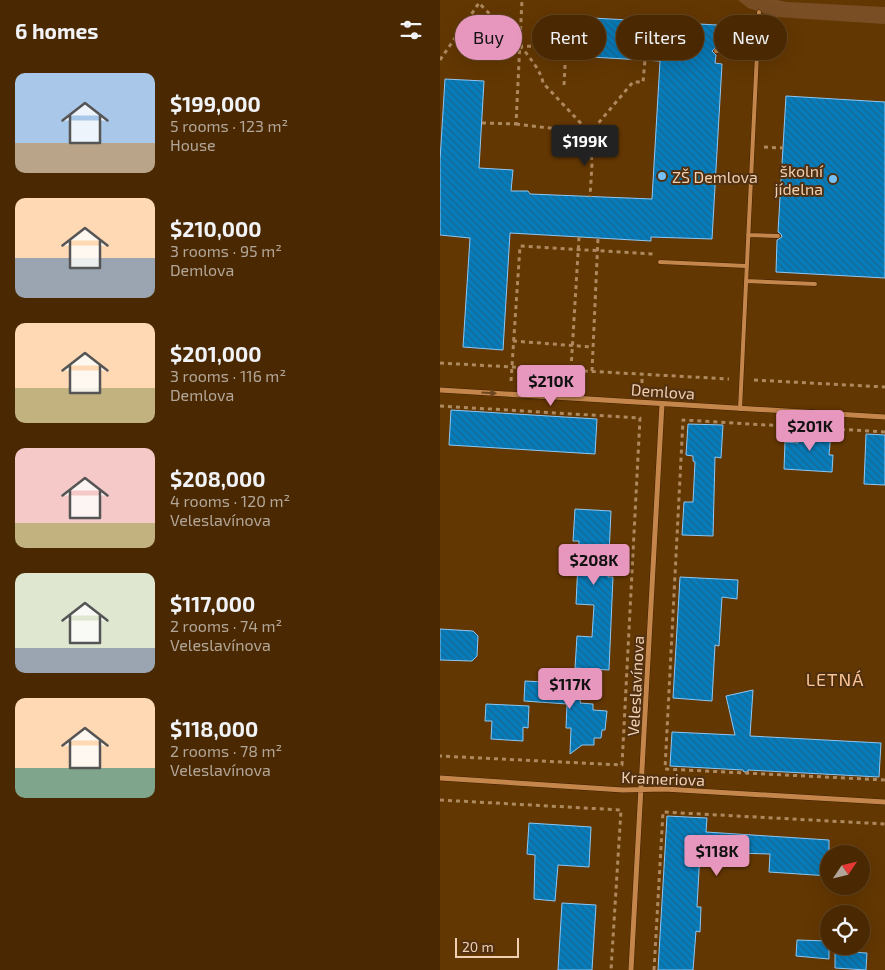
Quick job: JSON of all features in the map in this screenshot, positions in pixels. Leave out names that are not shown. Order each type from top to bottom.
[{"type":"street","name":"Demlova","points":[[440,390],[885,418]]},
{"type":"street","name":"Veleslavínova","points":[[631,970],[662,404]]},
{"type":"street","name":"Krameriova","points":[[440,778],[622,790],[885,802]]},
{"type":"lane","points":[[740,409],[757,60]]},
{"type":"lane","points":[[748,235],[778,236]]},
{"type":"lane","points":[[660,262],[746,266]]},
{"type":"lane","points":[[746,281],[815,284]]},
{"type":"path","points":[[521,15],[522,0]]},
{"type":"path","points":[[471,15],[479,3],[490,15]]},
{"type":"path","points":[[440,60],[455,38]]},
{"type":"path","points":[[522,50],[542,75],[543,83],[590,133],[592,164],[590,197]]},
{"type":"path","points":[[516,124],[518,60]]},
{"type":"path","points":[[564,85],[565,60]]},
{"type":"path","points":[[590,133],[633,82],[643,82],[645,60]]},
{"type":"path","points":[[482,123],[516,124],[590,133]]},
{"type":"path","points":[[752,146],[783,148]]},
{"type":"path","points":[[571,369],[579,237]]},
{"type":"path","points":[[592,370],[598,238]]},
{"type":"path","points":[[510,394],[520,246],[657,254],[660,262]]},
{"type":"path","points":[[513,341],[592,347]]},
{"type":"path","points":[[440,363],[732,379]]},
{"type":"path","points":[[642,374],[642,392]]},
{"type":"path","points":[[745,379],[885,387]]},
{"type":"path","points":[[440,406],[640,418],[622,765],[440,756]]},
{"type":"path","points":[[885,432],[683,420],[665,769],[885,780]]},
{"type":"path","points":[[440,800],[621,810],[611,970]]},
{"type":"path","points":[[654,970],[663,812],[885,824]]},
{"type":"shaded area","points":[[738,0],[777,0],[885,7],[885,24],[787,18],[787,15],[770,15],[748,8]]},
{"type":"building","points":[[606,19],[616,19],[616,58],[606,58]]},
{"type":"building","points":[[704,24],[714,25],[714,49],[712,51],[715,63],[722,64],[712,239],[651,237],[651,241],[510,233],[503,350],[463,347],[470,238],[440,235],[440,160],[445,79],[484,81],[479,168],[513,170],[511,191],[528,191],[530,194],[652,199],[660,61],[643,60],[704,60]]},
{"type":"building","name":"školní jídelna","points":[[786,96],[885,102],[885,278],[776,272],[777,240],[782,237],[778,232]]},
{"type":"building","points":[[451,410],[597,419],[595,454],[449,445]]},
{"type":"building","points":[[688,424],[723,425],[721,458],[715,457],[713,536],[682,535],[684,502],[693,502],[695,462],[693,461],[693,456],[686,455]]},
{"type":"building","points":[[798,430],[831,432],[829,455],[833,455],[832,472],[784,469],[785,442],[798,443]]},
{"type":"building","points":[[866,434],[885,435],[885,485],[864,484]]},
{"type":"building","points":[[575,509],[611,511],[608,577],[613,577],[609,670],[575,668],[577,636],[592,637],[594,605],[576,604],[579,541],[573,541]]},
{"type":"building","points":[[680,577],[738,580],[737,599],[722,597],[719,646],[715,645],[712,701],[673,698]]},
{"type":"building","points":[[440,629],[473,631],[478,636],[477,656],[472,661],[440,660]]},
{"type":"building","points":[[525,681],[582,684],[580,703],[593,704],[593,710],[607,711],[605,730],[602,730],[601,738],[594,738],[594,745],[582,745],[570,754],[571,728],[566,728],[567,704],[524,701]]},
{"type":"building","points":[[753,690],[750,736],[881,743],[879,777],[748,770],[748,772],[744,772],[743,770],[670,766],[672,732],[735,735],[726,696]]},
{"type":"building","points":[[486,704],[529,706],[528,728],[523,727],[523,741],[491,739],[492,721],[485,721]]},
{"type":"building","points":[[667,816],[707,818],[706,832],[829,840],[829,845],[820,845],[820,875],[769,872],[770,854],[700,852],[697,907],[701,907],[700,932],[696,931],[693,970],[658,970]]},
{"type":"building","points":[[529,823],[591,827],[589,867],[558,865],[555,901],[534,899],[535,855],[527,854]]},
{"type":"building","points":[[562,903],[596,905],[592,970],[558,970]]},
{"type":"building","points":[[797,940],[820,941],[820,955],[829,955],[829,959],[796,956]]},
{"type":"building","points":[[835,955],[867,955],[866,970],[835,968]]},
{"type":"place","name":"ZŠ Demlova","points":[[662,176]]},
{"type":"place","name":"školní jídelna","points":[[833,179]]},
{"type":"district","name":"LETNÁ","points":[[835,679]]}]
